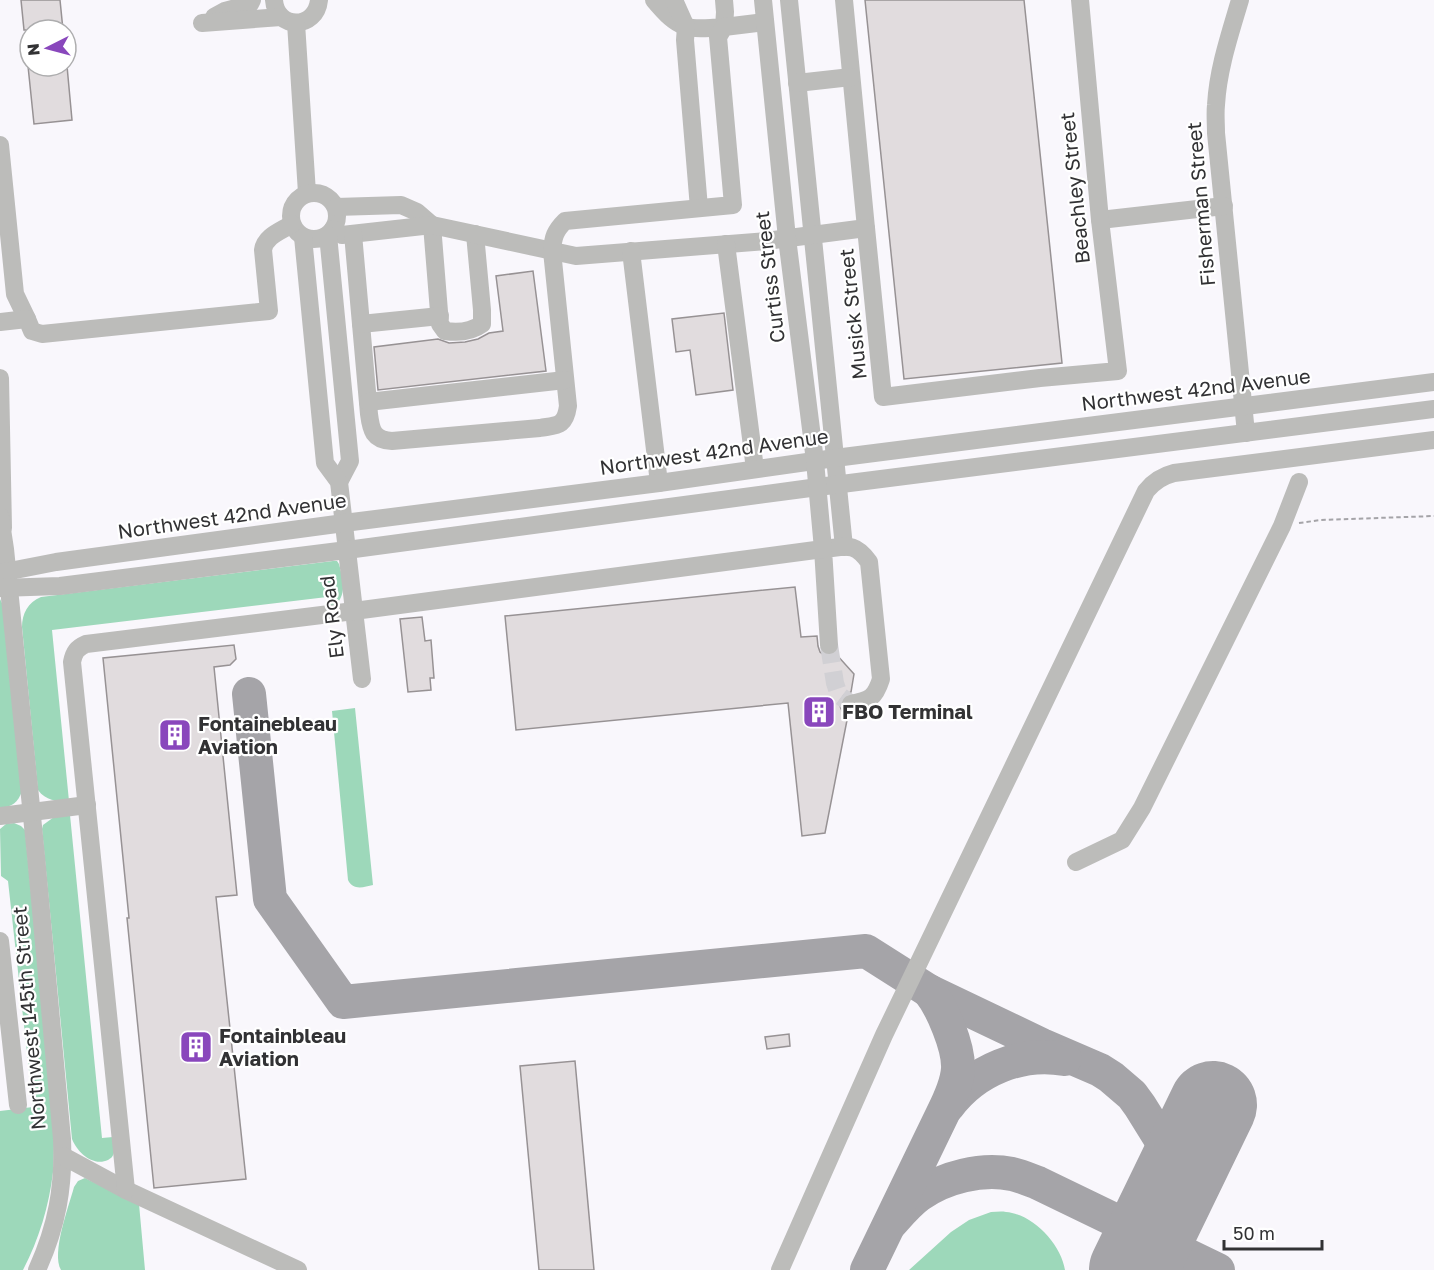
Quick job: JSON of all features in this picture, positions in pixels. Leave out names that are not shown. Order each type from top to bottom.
[{"type":"street","points":[[252,0],[250,4],[225,11],[202,23],[284,13],[303,22],[315,13],[319,0]]},
{"type":"street","points":[[654,0],[672,20],[686,27],[701,29],[765,22]]},
{"type":"street","points":[[674,0],[686,27],[685,40],[699,208]]},
{"type":"street","points":[[352,234],[371,428],[376,436],[392,441],[540,428],[559,424],[566,417],[568,406],[552,251],[556,229],[565,221],[733,205],[718,37],[724,27],[726,12],[724,0]]},
{"type":"street","name":"Curtiss Street","points":[[763,0],[787,238],[818,487],[830,645]]},
{"type":"street","points":[[789,0],[844,547]]},
{"type":"street","points":[[844,0],[866,228]]},
{"type":"street","name":"Beachley Street","points":[[1080,0],[1100,220],[1118,371]]},
{"type":"street","name":"Fisherman Street","points":[[1240,0],[1219,76],[1215,106],[1246,433]]},
{"type":"street","points":[[284,13],[307,193]]},
{"type":"street","points":[[797,83],[851,78]]},
{"type":"street","points":[[0,145],[15,294],[32,331],[42,333],[269,311],[264,245],[273,235],[298,230],[316,240],[331,232],[337,222],[338,214],[336,207],[327,196],[314,192],[307,193],[295,202],[291,216],[298,230],[316,363],[325,463],[339,482],[350,461],[331,232]]},
{"type":"street","points":[[336,207],[401,205],[417,212],[432,225],[440,324],[445,331],[475,329],[482,324],[475,234]]},
{"type":"street","points":[[1100,220],[1224,206]]},
{"type":"street","points":[[331,232],[342,235],[432,225]]},
{"type":"street","name":"Musick Street","points":[[432,225],[576,256],[726,244],[866,228],[883,397],[1118,371]]},
{"type":"street","points":[[726,244],[755,469]]},
{"type":"street","points":[[631,251],[659,483]]},
{"type":"street","points":[[361,324],[440,316]]},
{"type":"street","points":[[0,322],[27,319]]},
{"type":"street","points":[[316,363],[340,360]]},
{"type":"street","points":[[0,378],[3,536]]},
{"type":"street","points":[[368,402],[565,380]]},
{"type":"street","name":"Northwest 42nd Avenue","points":[[5,580],[76,559],[835,458],[1434,382]]},
{"type":"street","points":[[5,580],[60,586],[1434,409]]},
{"type":"street","points":[[780,1270],[884,1035],[1146,491],[1158,479],[1174,473],[1434,440]]},
{"type":"street","name":"Ely Road","points":[[339,482],[362,679]]},
{"type":"street","points":[[1076,862],[1122,840],[1142,808],[1282,526],[1299,482]]},
{"type":"street","points":[[0,516],[3,536]]},
{"type":"street","name":"Northwest 145th Street","points":[[3,536],[5,580],[32,812],[58,1079],[63,1156],[61,1194],[56,1220],[37,1270]]},
{"type":"street","points":[[126,1190],[72,662],[74,652],[79,647],[86,644],[850,546],[861,551],[869,562],[881,679],[877,691],[868,700],[851,704]]},
{"type":"street","points":[[0,816],[87,806]]},
{"type":"street","points":[[0,941],[18,1105]]},
{"type":"street","points":[[63,1156],[126,1190],[298,1270]]},
{"type":"path","points":[[1282,526],[1321,520],[1434,516]]},
{"type":"green space","points":[[333,561],[339,564],[343,585],[342,595],[336,605],[329,606],[327,597],[52,630],[69,801],[48,798],[41,794],[38,790],[22,627],[29,605],[41,597]]},
{"type":"green space","points":[[0,599],[3,605],[22,791],[14,803],[0,809]]},
{"type":"green space","points":[[355,708],[373,885],[359,887],[353,886],[348,880],[332,711]]},
{"type":"green space","points":[[70,815],[102,1138],[113,1137],[114,1147],[112,1157],[102,1162],[86,1157],[72,1139],[42,829],[43,825],[54,817]]},
{"type":"green space","points":[[14,823],[25,830],[54,1130],[54,1156],[46,1210],[29,1258],[23,1270],[0,1270],[0,1111],[33,1107],[8,881],[1,876],[0,829],[6,824]]},
{"type":"green space","points":[[85,1178],[139,1204],[145,1270],[61,1270],[58,1253],[62,1229],[74,1187],[78,1181]]},
{"type":"green space","points":[[991,1212],[1016,1214],[1035,1224],[1058,1250],[1065,1270],[909,1270],[951,1232],[969,1220]]},
{"type":"building","points":[[21,0],[60,0],[62,18],[23,18]]},
{"type":"building","points":[[865,0],[1024,0],[1062,363],[904,379]]},
{"type":"building","points":[[29,78],[68,78],[72,120],[34,124]]},
{"type":"building","points":[[533,271],[546,371],[378,390],[374,347],[438,339],[449,343],[465,342],[489,333],[503,331],[496,276]]},
{"type":"building","points":[[724,313],[733,390],[696,395],[690,350],[676,352],[672,319]]},
{"type":"building","points":[[795,587],[801,637],[817,636],[820,652],[829,656],[836,654],[854,674],[851,692],[844,695],[840,701],[842,711],[848,715],[825,833],[802,836],[788,703],[516,730],[505,616]]},
{"type":"building","points":[[422,617],[425,641],[431,640],[434,678],[430,678],[431,690],[408,692],[400,619]]},
{"type":"building","points":[[234,645],[236,659],[230,665],[214,667],[237,895],[216,897],[246,1179],[154,1188],[103,658]]},
{"type":"building","points":[[789,1034],[790,1046],[767,1049],[765,1037]]},
{"type":"building","points":[[575,1061],[594,1270],[539,1270],[520,1066]]},
{"type":"taxiway","points":[[249,694],[270,899],[343,1002],[866,951],[929,991],[1111,1077],[1132,1095],[1181,1172]]},
{"type":"taxiway","points":[[867,1270],[948,1102],[956,1080],[958,1060],[953,1039],[929,991]]},
{"type":"taxiway","points":[[948,1106],[971,1082],[1000,1066],[1032,1058],[1065,1059]]},
{"type":"taxiway","points":[[890,1224],[915,1198],[940,1183],[976,1173],[1000,1172],[1038,1183],[1218,1270]]},
{"type":"runway","points":[[1133,1270],[1213,1105]]},
{"type":"tunnel","points":[[829,645],[839,695],[851,704]]},
{"type":"place","name":"FBO Terminal","points":[[819,712]]},
{"type":"place","name":"Fontainebleau Aviation","points":[[175,735]]},
{"type":"place","name":"Fontainbleau Aviation","points":[[196,1047]]}]
